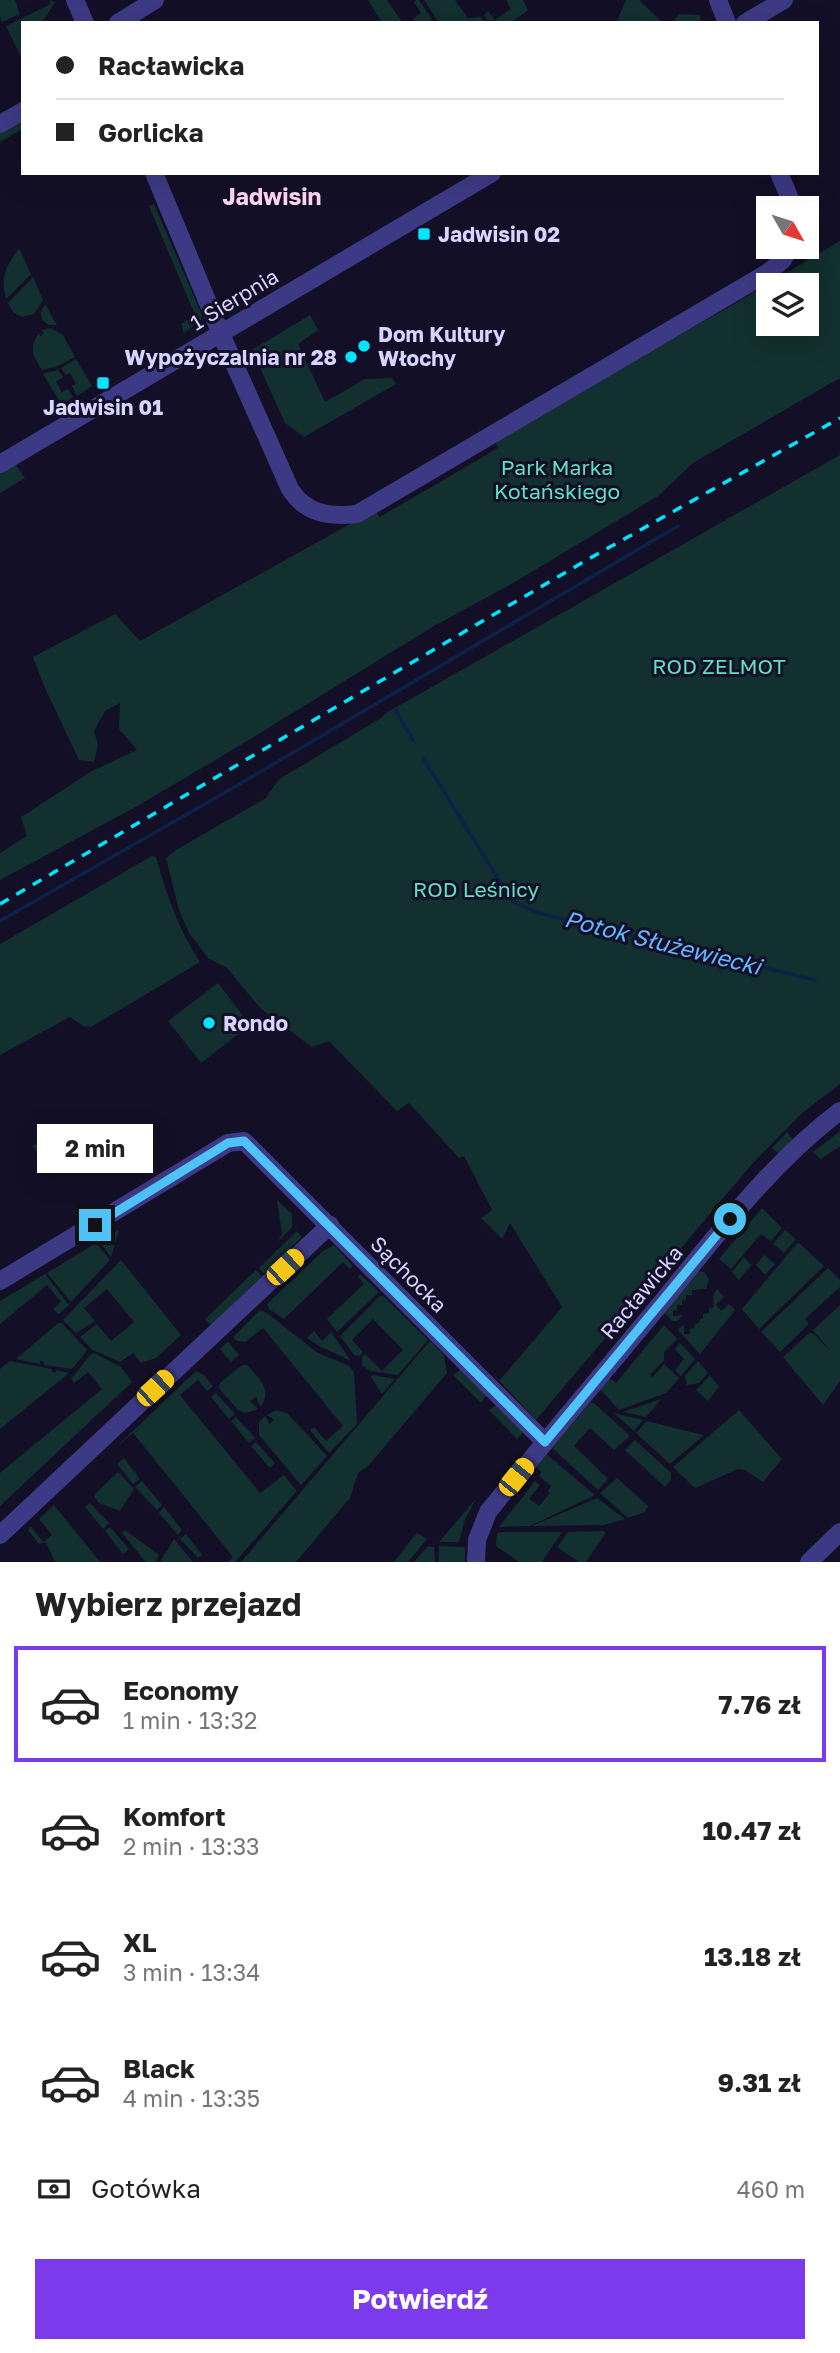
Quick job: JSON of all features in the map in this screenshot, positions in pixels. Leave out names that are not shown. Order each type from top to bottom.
[{"type":"street","points":[[75,0],[84,21]]},
{"type":"street","points":[[120,21],[155,0]]},
{"type":"street","points":[[718,0],[726,21]]},
{"type":"street","points":[[748,21],[784,0]]},
{"type":"street","points":[[0,124],[21,112]]},
{"type":"street","points":[[156,175],[220,334],[297,499],[305,507],[328,516],[357,514],[767,272],[783,259]]},
{"type":"street","name":"1 Sierpnia","points":[[0,464],[489,175]]},
{"type":"street","points":[[780,175],[789,196]]},
{"type":"street","name":"Racławicka","points":[[476,1562],[477,1540],[488,1512],[730,1219],[779,1164],[840,1111]]},
{"type":"street","name":"Sąchocka","points":[[0,1281],[228,1143],[240,1140],[248,1144],[330,1225],[545,1442]]},
{"type":"street","points":[[0,1535],[330,1225]]},
{"type":"street","points":[[809,1562],[840,1532]]},
{"type":"green space","points":[[0,0],[15,0],[20,14],[2,22]]},
{"type":"green space","points":[[50,0],[55,2],[43,21],[21,21],[21,57],[6,26],[51,4]]},
{"type":"green space","points":[[368,0],[387,0],[402,21],[381,21]]},
{"type":"green space","points":[[419,0],[432,19],[414,21],[421,13],[414,2]]},
{"type":"green space","points":[[424,0],[455,0],[468,18],[481,17],[484,21],[438,21]]},
{"type":"green space","points":[[506,0],[523,0],[528,10],[513,21],[487,20],[484,15],[488,11],[495,20],[511,9]]},
{"type":"green space","points":[[626,0],[639,0],[661,21],[617,21]]},
{"type":"green space","points":[[679,14],[701,17],[700,21],[674,21]]},
{"type":"green space","points":[[21,121],[21,130],[0,142],[0,132]]},
{"type":"green space","points":[[154,204],[202,315],[201,320],[184,333],[181,324],[195,315],[149,206]]},
{"type":"green space","name":"Park Marka Kotańskiego","points":[[840,241],[840,378],[693,463],[658,496],[515,582],[434,626],[132,809],[0,880],[0,853],[27,836],[21,817],[92,771],[137,750],[119,729],[120,703],[105,711],[94,731],[98,745],[94,762],[79,760],[33,657],[115,614],[140,641],[375,510],[380,517],[498,448],[494,439],[756,291],[756,336],[819,336],[819,273],[786,273],[810,259],[819,259],[819,253]]},
{"type":"green space","points":[[19,248],[31,274],[6,299],[5,272]]},
{"type":"green space","points":[[33,277],[43,300],[34,314],[22,317],[13,312],[8,303]]},
{"type":"green space","points":[[45,304],[57,325],[49,325],[42,320],[41,313]]},
{"type":"green space","points":[[310,315],[318,330],[298,344],[325,402],[365,379],[392,378],[396,384],[304,437],[285,423],[252,350]]},
{"type":"green space","points":[[50,328],[63,335],[75,357],[58,366],[42,370],[34,356],[33,348],[38,334],[41,336],[44,333],[42,330]]},
{"type":"green space","points":[[76,359],[92,386],[77,396],[72,386],[76,384],[70,373],[66,375],[61,368]]},
{"type":"green space","points":[[58,370],[63,377],[56,382],[62,392],[68,389],[73,397],[62,405],[43,374]]},
{"type":"green space","name":"ROD Leśnicy","points":[[840,455],[840,1084],[801,1114],[752,1164],[536,1420],[493,1374],[500,1380],[562,1307],[510,1223],[502,1239],[481,1218],[492,1210],[464,1156],[459,1158],[409,1103],[397,1111],[329,1041],[312,1047],[261,1009],[227,968],[208,958],[189,933],[179,910],[166,858],[266,798],[278,780],[386,713]]},
{"type":"green space","points":[[15,464],[25,478],[0,493],[0,473]]},
{"type":"green space","points":[[152,856],[156,857],[179,924],[200,962],[91,1027],[83,1026],[70,1017],[0,1055],[0,944]]},
{"type":"green space","name":"Rondo","points":[[218,983],[250,1025],[201,1063],[168,1021]]},
{"type":"green space","points":[[56,1130],[78,1157],[53,1173],[32,1146]]},
{"type":"green space","points":[[840,1131],[840,1146],[821,1159],[813,1152]]},
{"type":"green space","points":[[787,1132],[793,1140],[778,1153],[772,1148]]},
{"type":"green space","points":[[277,1200],[292,1214],[292,1227],[278,1242],[282,1234]]},
{"type":"green space","points":[[762,1208],[782,1228],[771,1241],[761,1234],[731,1269],[719,1259]]},
{"type":"green space","points":[[119,1230],[111,1257],[99,1241]]},
{"type":"green space","points":[[785,1230],[796,1239],[784,1253],[773,1244]]},
{"type":"green space","points":[[297,1231],[302,1237],[264,1274],[259,1268]]},
{"type":"green space","points":[[798,1242],[824,1266],[759,1329],[742,1309]]},
{"type":"green space","points":[[96,1243],[110,1260],[71,1302],[47,1273]]},
{"type":"green space","points":[[334,1245],[353,1266],[350,1269],[343,1262],[284,1319],[269,1309],[267,1304],[323,1251]]},
{"type":"green space","points":[[764,1255],[775,1264],[765,1275],[756,1265]]},
{"type":"green space","points":[[744,1257],[751,1265],[739,1280],[732,1272]]},
{"type":"green space","points":[[121,1260],[181,1335],[156,1358],[141,1363],[133,1353],[120,1362],[93,1350],[80,1337],[97,1324],[111,1341],[134,1322],[107,1289],[84,1308],[95,1321],[76,1333],[63,1320]]},
{"type":"green space","points":[[828,1268],[840,1280],[840,1287],[805,1319],[809,1324],[780,1352],[761,1332]]},
{"type":"green space","points":[[256,1270],[262,1276],[211,1325],[205,1319]]},
{"type":"green space","points":[[696,1271],[704,1272],[709,1279],[706,1289],[692,1290],[692,1295],[686,1295],[682,1305],[677,1305],[677,1310],[673,1311],[673,1316],[683,1315],[677,1321],[672,1321],[663,1311]]},
{"type":"green space","points":[[45,1274],[69,1305],[57,1313],[53,1309],[61,1302],[47,1285],[0,1324],[0,1301]]},
{"type":"green space","points":[[360,1274],[379,1292],[337,1332],[327,1319],[364,1284],[358,1277]]},
{"type":"green space","points":[[717,1289],[724,1297],[716,1304],[721,1311],[729,1304],[735,1310],[700,1354],[678,1330],[684,1324],[684,1334],[690,1334],[690,1329],[699,1323],[703,1314],[709,1313],[709,1308],[714,1307],[713,1296]]},
{"type":"green space","points":[[380,1296],[428,1340],[398,1375],[370,1371],[362,1365],[362,1357],[365,1354],[382,1371],[403,1350],[373,1319],[352,1340],[363,1352],[360,1356],[354,1355],[340,1336]]},
{"type":"green space","points":[[840,1305],[840,1381],[823,1405],[783,1357],[809,1333],[813,1333],[832,1353],[813,1330]]},
{"type":"green space","points":[[260,1310],[318,1353],[349,1366],[354,1372],[357,1424],[329,1453],[310,1430],[314,1427],[326,1441],[343,1426],[263,1328],[245,1342],[237,1341],[233,1337]]},
{"type":"green space","points":[[58,1323],[62,1323],[87,1350],[72,1369],[44,1365],[44,1362],[40,1361],[40,1364],[16,1359]]},
{"type":"green space","points":[[664,1325],[677,1339],[664,1352],[664,1360],[650,1375],[653,1377],[664,1364],[679,1378],[666,1393],[619,1410],[599,1388],[608,1377],[616,1383]]},
{"type":"green space","points":[[314,1331],[322,1341],[331,1332],[351,1361],[307,1338]]},
{"type":"green space","points":[[228,1341],[239,1355],[231,1362],[220,1349]]},
{"type":"green space","points":[[430,1341],[444,1355],[447,1373],[369,1465],[358,1473],[350,1498],[296,1562],[241,1562]]},
{"type":"green space","points":[[680,1343],[695,1359],[681,1376],[675,1370],[684,1359],[675,1349]]},
{"type":"green space","points":[[94,1353],[121,1367],[132,1382],[0,1506],[0,1473],[102,1389],[88,1372],[74,1383],[71,1379]]},
{"type":"green space","points":[[10,1361],[52,1369],[55,1373],[56,1370],[69,1373],[0,1429],[0,1369]]},
{"type":"green space","points":[[698,1361],[708,1373],[699,1383],[687,1385],[685,1376]]},
{"type":"green space","points":[[242,1365],[247,1365],[260,1379],[265,1390],[264,1401],[260,1407],[256,1397],[250,1401],[258,1409],[246,1413],[238,1410],[219,1388],[220,1383]]},
{"type":"green space","points":[[461,1369],[488,1393],[481,1403],[453,1375]]},
{"type":"green space","points":[[196,1371],[204,1375],[213,1386],[207,1391],[198,1380],[180,1395],[260,1493],[284,1475],[297,1491],[235,1562],[228,1562],[233,1557],[133,1433],[115,1448]]},
{"type":"green space","points":[[373,1375],[395,1379],[382,1394],[371,1377]]},
{"type":"green space","points":[[710,1375],[719,1387],[708,1401],[696,1390]]},
{"type":"green space","points":[[216,1393],[235,1414],[229,1419],[211,1397]]},
{"type":"green space","points":[[661,1399],[646,1417],[623,1412]]},
{"type":"green space","points":[[590,1403],[594,1403],[630,1436],[614,1450],[590,1428],[574,1446],[608,1479],[598,1490],[552,1448]]},
{"type":"green space","points":[[498,1404],[525,1431],[517,1439],[489,1410]]},
{"type":"green space","points":[[276,1410],[287,1413],[327,1456],[301,1485],[259,1435],[259,1422],[265,1416],[270,1424],[274,1420],[267,1415]]},
{"type":"green space","points":[[739,1410],[782,1459],[763,1482],[745,1470],[738,1469],[695,1488],[673,1467]]},
{"type":"green space","points":[[614,1413],[643,1420],[634,1431]]},
{"type":"green space","points":[[236,1417],[255,1438],[249,1443],[231,1421]]},
{"type":"green space","points":[[647,1421],[704,1435],[670,1464],[636,1433]]},
{"type":"green space","points":[[635,1440],[671,1473],[671,1480],[665,1487],[625,1450]]},
{"type":"green space","points":[[256,1442],[275,1463],[270,1468],[251,1446]]},
{"type":"green space","points":[[545,1453],[595,1495],[530,1526],[499,1527],[535,1481],[540,1485],[529,1499],[539,1506],[550,1493],[548,1491],[551,1486],[539,1476],[542,1472],[534,1466]]},
{"type":"green space","points":[[124,1458],[140,1479],[133,1484],[117,1464]]},
{"type":"green space","points":[[118,1472],[134,1489],[120,1511],[99,1503],[94,1497]]},
{"type":"green space","points":[[617,1478],[648,1506],[645,1512],[628,1518],[600,1493]]},
{"type":"green space","points":[[142,1481],[162,1505],[157,1510],[135,1487]]},
{"type":"green space","points":[[597,1498],[625,1519],[604,1525],[532,1526]]},
{"type":"green space","points":[[476,1499],[465,1519],[459,1542],[439,1542]]},
{"type":"green space","points":[[90,1503],[109,1523],[103,1529],[85,1507]]},
{"type":"green space","points":[[54,1505],[100,1562],[55,1562],[46,1542],[39,1544],[28,1530],[31,1526],[43,1542],[52,1535],[39,1519]]},
{"type":"green space","points":[[164,1507],[182,1530],[178,1535],[159,1513]]},
{"type":"green space","points":[[110,1527],[129,1549],[123,1554],[105,1531]]},
{"type":"green space","points":[[125,1530],[159,1555],[156,1562],[146,1562],[122,1533]]},
{"type":"green space","points":[[604,1531],[605,1534],[586,1562],[579,1562],[557,1547],[568,1532]]},
{"type":"green space","points":[[562,1532],[542,1562],[519,1562],[496,1546],[497,1533]]},
{"type":"green space","points":[[417,1533],[427,1539],[408,1562],[394,1562]]},
{"type":"green space","points":[[186,1534],[202,1555],[198,1558],[180,1539]]},
{"type":"green space","points":[[174,1539],[193,1562],[160,1562]]},
{"type":"green space","points":[[428,1546],[434,1547],[435,1562],[414,1562]]},
{"type":"green space","points":[[439,1546],[465,1547],[465,1562],[439,1562]]},
{"type":"waterway","points":[[0,921],[238,785],[678,526]]},
{"type":"waterway","name":"Potok Służewiecki","points":[[395,709],[413,740]]},
{"type":"waterway","name":"Potok Służewiecki","points":[[423,758],[512,901],[538,913],[815,980]]},
{"type":"railway","points":[[0,904],[585,561],[840,418]]},
{"type":"place","name":"Jadwisin 02","points":[[424,234]]},
{"type":"place","name":"Dom Kultury Włochy","points":[[364,346]]},
{"type":"place","name":"Wypożyczalnia nr 28","points":[[351,357]]},
{"type":"place","name":"Jadwisin 01","points":[[103,383]]},
{"type":"place","name":"Rondo","points":[[209,1023]]},
{"type":"district","name":"Jadwisin","points":[[272,196]]},
{"type":"route","points":[[95,1225],[228,1143],[244,1141],[545,1442],[730,1219]]},
{"type":"park label","name":"ROD ZELMOT","points":[[719,666]]}]
